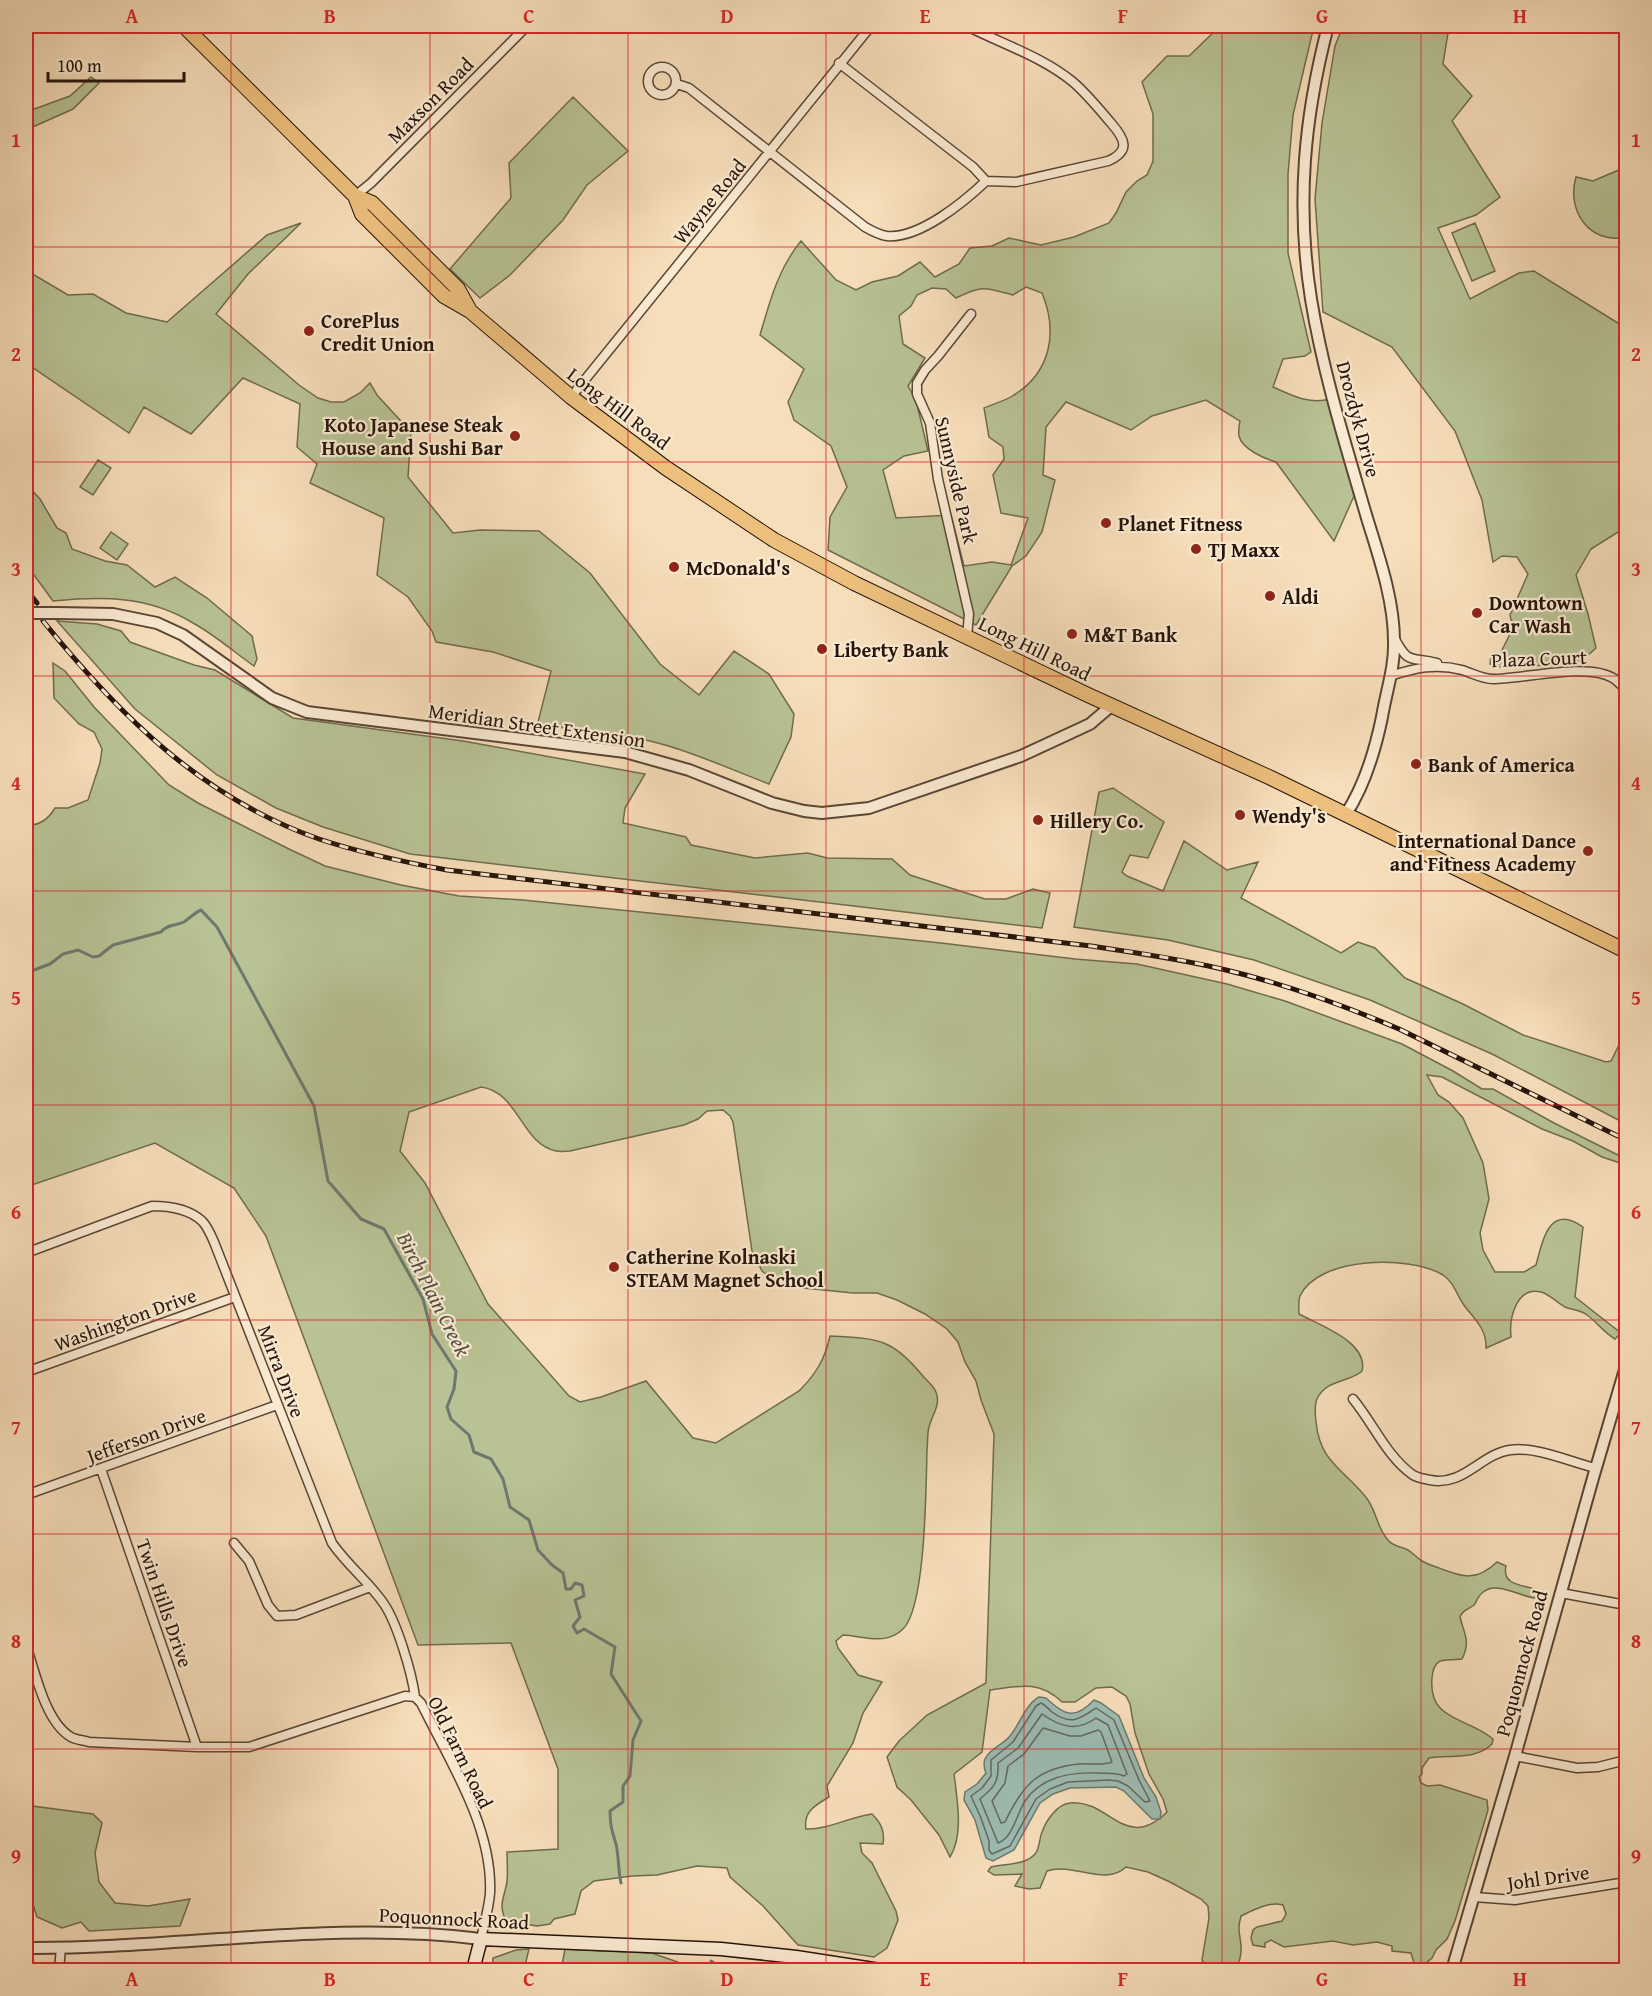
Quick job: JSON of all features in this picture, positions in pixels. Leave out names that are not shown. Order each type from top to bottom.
[{"type":"main road","name":"Long Hill Road","points":[[184,26],[355,196],[372,203],[459,289],[470,311],[571,397],[666,468],[774,540],[854,583],[1112,706],[1346,813],[1626,951]]},
{"type":"main road","points":[[473,1971],[481,1939]]},
{"type":"main road","name":"Poquonnock Road","points":[[481,1939],[722,1949],[796,1957],[880,1971]]},
{"type":"street","name":"Maxson Road","points":[[355,196],[371,183],[527,26]]},
{"type":"street","name":"Wayne Road","points":[[571,397],[871,26]]},
{"type":"street","points":[[677,84],[689,88],[865,227],[875,233],[888,236],[908,233],[929,224],[972,194],[986,181],[1016,182],[1108,161],[1117,157],[1124,149],[1124,143],[1114,127],[1071,81],[1028,55],[967,26]]},
{"type":"street","name":"Drozdyk Drive","points":[[1328,26],[1317,68],[1308,120],[1303,172],[1305,255],[1320,345],[1382,572],[1394,638],[1393,668],[1372,757],[1356,797],[1346,813]]},
{"type":"street","points":[[839,63],[973,167],[986,181]]},
{"type":"street","name":"Sunnyside Park","points":[[968,637],[969,614],[938,479],[930,423],[917,394],[917,383],[971,314]]},
{"type":"street","name":"Meridian Street Extension","points":[[26,613],[113,614],[157,623],[193,642],[272,698],[308,712],[625,752],[689,770],[788,808],[822,813],[869,808],[1021,756],[1090,724],[1112,706]]},
{"type":"street","name":"Plaza Court","points":[[1394,638],[1402,653],[1410,658],[1431,661],[1490,679],[1579,671],[1599,673],[1612,678],[1626,690]]},
{"type":"street","name":"Plaza Court","points":[[1390,676],[1425,666],[1449,667]]},
{"type":"street","name":"Mirra Drive","points":[[26,1253],[152,1206],[184,1210],[202,1221],[214,1242],[332,1544],[346,1563],[385,1605],[393,1621],[416,1696]]},
{"type":"street","name":"Washington Drive","points":[[26,1372],[235,1297]]},
{"type":"street","name":"Poquonnock Road","points":[[1452,1971],[1626,1366]]},
{"type":"street","points":[[1353,1400],[1399,1464],[1415,1477],[1435,1481],[1452,1479],[1469,1472],[1497,1454],[1510,1450],[1535,1451],[1595,1468]]},
{"type":"street","name":"Jefferson Drive","points":[[26,1495],[277,1405]]},
{"type":"street","name":"Twin Hills Drive","points":[[101,1469],[197,1747]]},
{"type":"street","points":[[234,1543],[249,1561],[268,1605],[277,1616],[296,1615],[370,1587]]},
{"type":"street","points":[[1561,1593],[1626,1605]]},
{"type":"street","name":"Old Farm Road","points":[[26,1645],[51,1717],[72,1738],[89,1742],[236,1748],[255,1745],[405,1696],[416,1696],[458,1776],[473,1811],[486,1854],[490,1876],[490,1895],[481,1939]]},
{"type":"street","points":[[1515,1756],[1577,1768],[1598,1767],[1626,1760]]},
{"type":"street","name":"Johl Drive","points":[[1474,1897],[1515,1900],[1626,1882]]},
{"type":"street","name":"Poquonnock Road","points":[[26,1948],[342,1933],[392,1933],[481,1939]]},
{"type":"street","points":[[58,1971],[61,1948]]},
{"type":"green space","points":[[1220,26],[1314,26],[1293,115],[1288,174],[1288,253],[1311,352],[1305,356],[1283,359],[1273,387],[1307,400],[1330,399],[1354,496],[1334,541],[1276,462],[1254,453],[1244,445],[1239,436],[1240,421],[1206,400],[1152,416],[1131,430],[1066,402],[1046,427],[1043,475],[1055,480],[1042,532],[1026,556],[1012,566],[976,625],[828,550],[830,517],[847,487],[831,446],[794,420],[788,402],[804,369],[760,335],[767,310],[786,263],[801,241],[836,280],[856,290],[872,282],[898,276],[920,262],[935,277],[959,264],[970,248],[992,246],[1009,238],[1041,245],[1074,237],[1109,223],[1126,192],[1147,175],[1153,161],[1153,114],[1142,82],[1167,56],[1189,56]],"holes":[[[1026,287],[1042,293],[1050,322],[1048,350],[1043,363],[1026,386],[1010,397],[984,408],[989,437],[1003,447],[1004,459],[993,475],[1001,513],[1028,518],[1011,565],[992,562],[964,566],[951,515],[896,518],[883,470],[904,456],[928,451],[916,400],[908,386],[925,358],[903,344],[899,316],[911,306],[917,295],[932,288],[946,289],[956,298],[978,289],[996,290],[1013,295]]]},
{"type":"green space","points":[[1343,26],[1456,26],[1448,33],[1443,64],[1472,96],[1452,121],[1500,197],[1476,215],[1438,228],[1470,299],[1519,273],[1534,271],[1626,328],[1626,527],[1591,549],[1576,575],[1596,648],[1577,661],[1561,663],[1555,661],[1552,665],[1493,667],[1490,664],[1491,655],[1499,656],[1515,624],[1510,615],[1528,574],[1517,557],[1502,556],[1493,562],[1482,500],[1455,431],[1392,347],[1323,312],[1315,199],[1322,123],[1335,46]]},
{"type":"green space","points":[[91,77],[99,83],[73,109],[26,130],[26,112],[70,96]]},
{"type":"green space","points":[[573,97],[628,151],[587,185],[563,220],[510,275],[480,298],[450,269],[511,198],[509,163]]},
{"type":"green space","points":[[1626,167],[1626,237],[1602,236],[1584,223],[1578,213],[1574,190],[1576,177],[1593,181]]},
{"type":"green space","points":[[301,223],[248,274],[216,314],[299,385],[318,398],[331,402],[344,402],[360,393],[370,383],[377,395],[411,432],[408,477],[453,533],[480,530],[539,531],[590,573],[660,664],[699,695],[734,651],[769,674],[794,714],[791,737],[769,784],[691,753],[633,737],[537,726],[551,671],[493,652],[436,642],[432,631],[408,597],[377,575],[384,518],[310,483],[317,464],[297,447],[300,404],[243,378],[191,434],[144,407],[129,433],[26,363],[26,270],[68,295],[93,294],[126,313],[167,322],[267,235]]},
{"type":"green space","points":[[1475,223],[1495,271],[1472,281],[1452,233]]},
{"type":"green space","points":[[98,460],[111,468],[93,495],[80,487]]},
{"type":"green space","points":[[26,484],[40,499],[57,528],[66,533],[72,549],[105,561],[127,565],[155,587],[175,577],[207,598],[252,636],[257,659],[254,666],[217,638],[160,607],[108,599],[53,601],[26,564]]},
{"type":"green space","points":[[111,532],[128,544],[117,560],[100,548]]},
{"type":"green space","points":[[57,621],[97,624],[121,631],[130,642],[194,665],[215,670],[293,718],[463,741],[645,774],[625,808],[623,823],[686,837],[691,845],[755,858],[808,853],[827,858],[892,859],[910,875],[985,899],[1006,899],[1033,889],[1050,893],[1042,928],[410,854],[323,827],[276,808],[217,775],[135,709]]},
{"type":"green space","points":[[53,663],[65,671],[94,707],[169,785],[198,803],[325,866],[401,885],[459,896],[523,900],[1137,964],[1227,984],[1285,1001],[1402,1044],[1482,1089],[1493,1089],[1626,1159],[1626,1165],[1602,1157],[1442,1077],[1427,1075],[1438,1095],[1449,1102],[1463,1118],[1483,1163],[1489,1199],[1480,1233],[1483,1250],[1495,1272],[1524,1272],[1536,1265],[1545,1236],[1555,1222],[1562,1219],[1583,1227],[1575,1297],[1621,1333],[1615,1339],[1585,1313],[1565,1307],[1544,1293],[1532,1291],[1525,1294],[1516,1306],[1511,1322],[1511,1337],[1486,1348],[1485,1336],[1480,1326],[1447,1278],[1428,1269],[1409,1264],[1366,1263],[1345,1267],[1326,1273],[1310,1283],[1299,1298],[1299,1314],[1341,1336],[1358,1351],[1362,1361],[1362,1371],[1326,1388],[1317,1399],[1315,1413],[1318,1436],[1333,1464],[1369,1501],[1381,1530],[1388,1540],[1408,1550],[1426,1563],[1462,1575],[1482,1573],[1497,1562],[1506,1566],[1506,1573],[1511,1582],[1541,1592],[1534,1598],[1500,1588],[1487,1589],[1474,1605],[1461,1614],[1466,1642],[1462,1659],[1438,1662],[1433,1670],[1432,1692],[1436,1703],[1452,1717],[1493,1739],[1492,1744],[1478,1753],[1429,1758],[1419,1777],[1421,1783],[1427,1786],[1440,1785],[1487,1800],[1488,1810],[1455,1921],[1447,1939],[1436,1950],[1432,1958],[1420,1968],[1414,1963],[1411,1953],[1392,1951],[1392,1946],[1377,1942],[1353,1945],[1333,1941],[1284,1947],[1271,1940],[1265,1943],[1265,1947],[1253,1945],[1251,1938],[1253,1930],[1282,1921],[1286,1914],[1283,1905],[1273,1904],[1241,1916],[1239,1928],[1241,1953],[1236,1970],[1208,1970],[1202,1960],[1209,1918],[1208,1906],[1201,1899],[1148,1872],[1126,1867],[1118,1873],[1099,1875],[1057,1869],[1047,1871],[1040,1888],[1029,1889],[1015,1886],[1022,1874],[994,1875],[988,1871],[991,1867],[1031,1858],[1037,1852],[1042,1832],[1049,1818],[1065,1804],[1084,1804],[1128,1826],[1140,1827],[1152,1823],[1167,1812],[1163,1799],[1149,1774],[1135,1733],[1130,1704],[1126,1696],[1112,1687],[1096,1688],[1075,1702],[1062,1702],[1037,1687],[990,1690],[982,1752],[954,1774],[958,1828],[950,1857],[939,1835],[911,1800],[897,1787],[887,1757],[899,1741],[927,1715],[986,1683],[994,1434],[976,1381],[965,1362],[958,1342],[947,1329],[925,1314],[897,1300],[877,1293],[853,1293],[784,1286],[762,1271],[752,1251],[733,1122],[723,1110],[707,1111],[698,1119],[684,1125],[570,1151],[558,1151],[544,1146],[535,1139],[504,1098],[494,1091],[481,1087],[409,1112],[400,1151],[425,1183],[488,1304],[569,1396],[580,1402],[646,1381],[693,1438],[716,1443],[799,1391],[819,1366],[830,1336],[872,1340],[892,1347],[901,1353],[932,1385],[937,1397],[936,1410],[928,1432],[923,1544],[916,1597],[911,1616],[903,1629],[889,1637],[874,1639],[843,1635],[836,1641],[838,1648],[858,1675],[882,1682],[863,1713],[853,1743],[827,1786],[829,1797],[812,1809],[806,1823],[806,1829],[814,1829],[872,1814],[878,1821],[883,1831],[883,1844],[860,1843],[862,1853],[872,1863],[896,1911],[898,1920],[887,1948],[874,1957],[798,1945],[763,1906],[730,1877],[727,1868],[697,1866],[657,1875],[594,1881],[581,1891],[575,1914],[554,1919],[550,1924],[537,1926],[506,1921],[502,1902],[507,1882],[507,1852],[558,1849],[558,1769],[511,1643],[418,1645],[266,1236],[234,1188],[155,1143],[26,1187],[26,825],[43,821],[55,808],[68,808],[88,800],[102,749],[94,732],[79,724],[54,698]]},
{"type":"green space","points":[[1113,788],[1164,822],[1148,858],[1130,855],[1122,872],[1127,876],[1163,891],[1184,841],[1227,870],[1258,862],[1241,898],[1341,953],[1358,942],[1375,948],[1405,978],[1463,1004],[1523,1035],[1606,1062],[1611,1061],[1626,1031],[1626,1124],[1492,1054],[1370,1000],[1254,960],[1168,940],[1074,927],[1099,792]]},
{"type":"green space","points":[[26,1794],[32,1806],[93,1814],[102,1823],[95,1853],[99,1882],[115,1903],[148,1906],[190,1899],[180,1926],[89,1931],[81,1922],[62,1928],[37,1917],[31,1898],[26,1893]]},
{"type":"green space","points":[[529,1949],[524,1970],[492,1970],[493,1958],[516,1950]]},
{"type":"green space","points":[[565,1949],[652,1953],[689,1966],[689,1970],[561,1970]]},
{"type":"water","points":[[1039,1697],[1046,1698],[1059,1709],[1070,1713],[1081,1711],[1094,1700],[1119,1716],[1144,1778],[1156,1797],[1161,1812],[1160,1819],[1152,1819],[1124,1791],[1116,1787],[1070,1788],[1053,1794],[1040,1803],[1014,1850],[993,1861],[986,1858],[975,1820],[964,1800],[965,1792],[977,1784],[986,1773],[984,1764],[987,1755],[1010,1736],[1026,1710]]},
{"type":"waterway","name":"Birch Plain Creek","points":[[26,973],[50,964],[63,954],[78,950],[93,957],[99,956],[113,945],[161,932],[169,926],[184,922],[201,910],[217,927],[314,1106],[328,1181],[361,1219],[384,1229],[423,1299],[432,1334],[456,1371],[454,1389],[447,1407],[451,1419],[469,1435],[474,1452],[491,1459],[503,1479],[510,1507],[529,1520],[538,1550],[563,1573],[566,1589],[571,1589],[575,1583],[582,1585],[584,1596],[575,1600],[580,1617],[573,1626],[577,1633],[584,1629],[615,1647],[611,1674],[641,1721],[633,1740],[630,1776],[623,1786],[623,1802],[610,1811],[621,1883]]},
{"type":"waterway","name":"Birch Plain Creek","points":[[711,1961],[725,1970]]},
{"type":"railway","points":[[26,589],[37,603]]},
{"type":"railway","points":[[43,621],[72,656],[133,720],[200,777],[237,801],[277,822],[319,839],[383,857],[447,870],[1091,946],[1209,966],[1292,988],[1378,1020],[1626,1140]]},
{"type":"place","name":"CorePlus Credit Union","points":[[309,331]]},
{"type":"place","name":"Koto Japanese Steak House and Sushi Bar","points":[[515,436]]},
{"type":"place","name":"Planet Fitness","points":[[1106,523]]},
{"type":"place","name":"TJ Maxx","points":[[1196,549]]},
{"type":"place","name":"McDonald's","points":[[674,567]]},
{"type":"place","name":"Aldi","points":[[1270,596]]},
{"type":"place","name":"Downtown Car Wash","points":[[1477,613]]},
{"type":"place","name":"M&T Bank","points":[[1072,634]]},
{"type":"place","name":"Liberty Bank","points":[[822,649]]},
{"type":"place","name":"Bank of America","points":[[1416,764]]},
{"type":"place","name":"Wendy's","points":[[1240,815]]},
{"type":"place","name":"Hillery Co.","points":[[1038,820]]},
{"type":"place","name":"International Dance and Fitness Academy","points":[[1588,851]]},
{"type":"place","name":"Catherine Kolnaski STEAM Magnet School","points":[[614,1267]]}]
